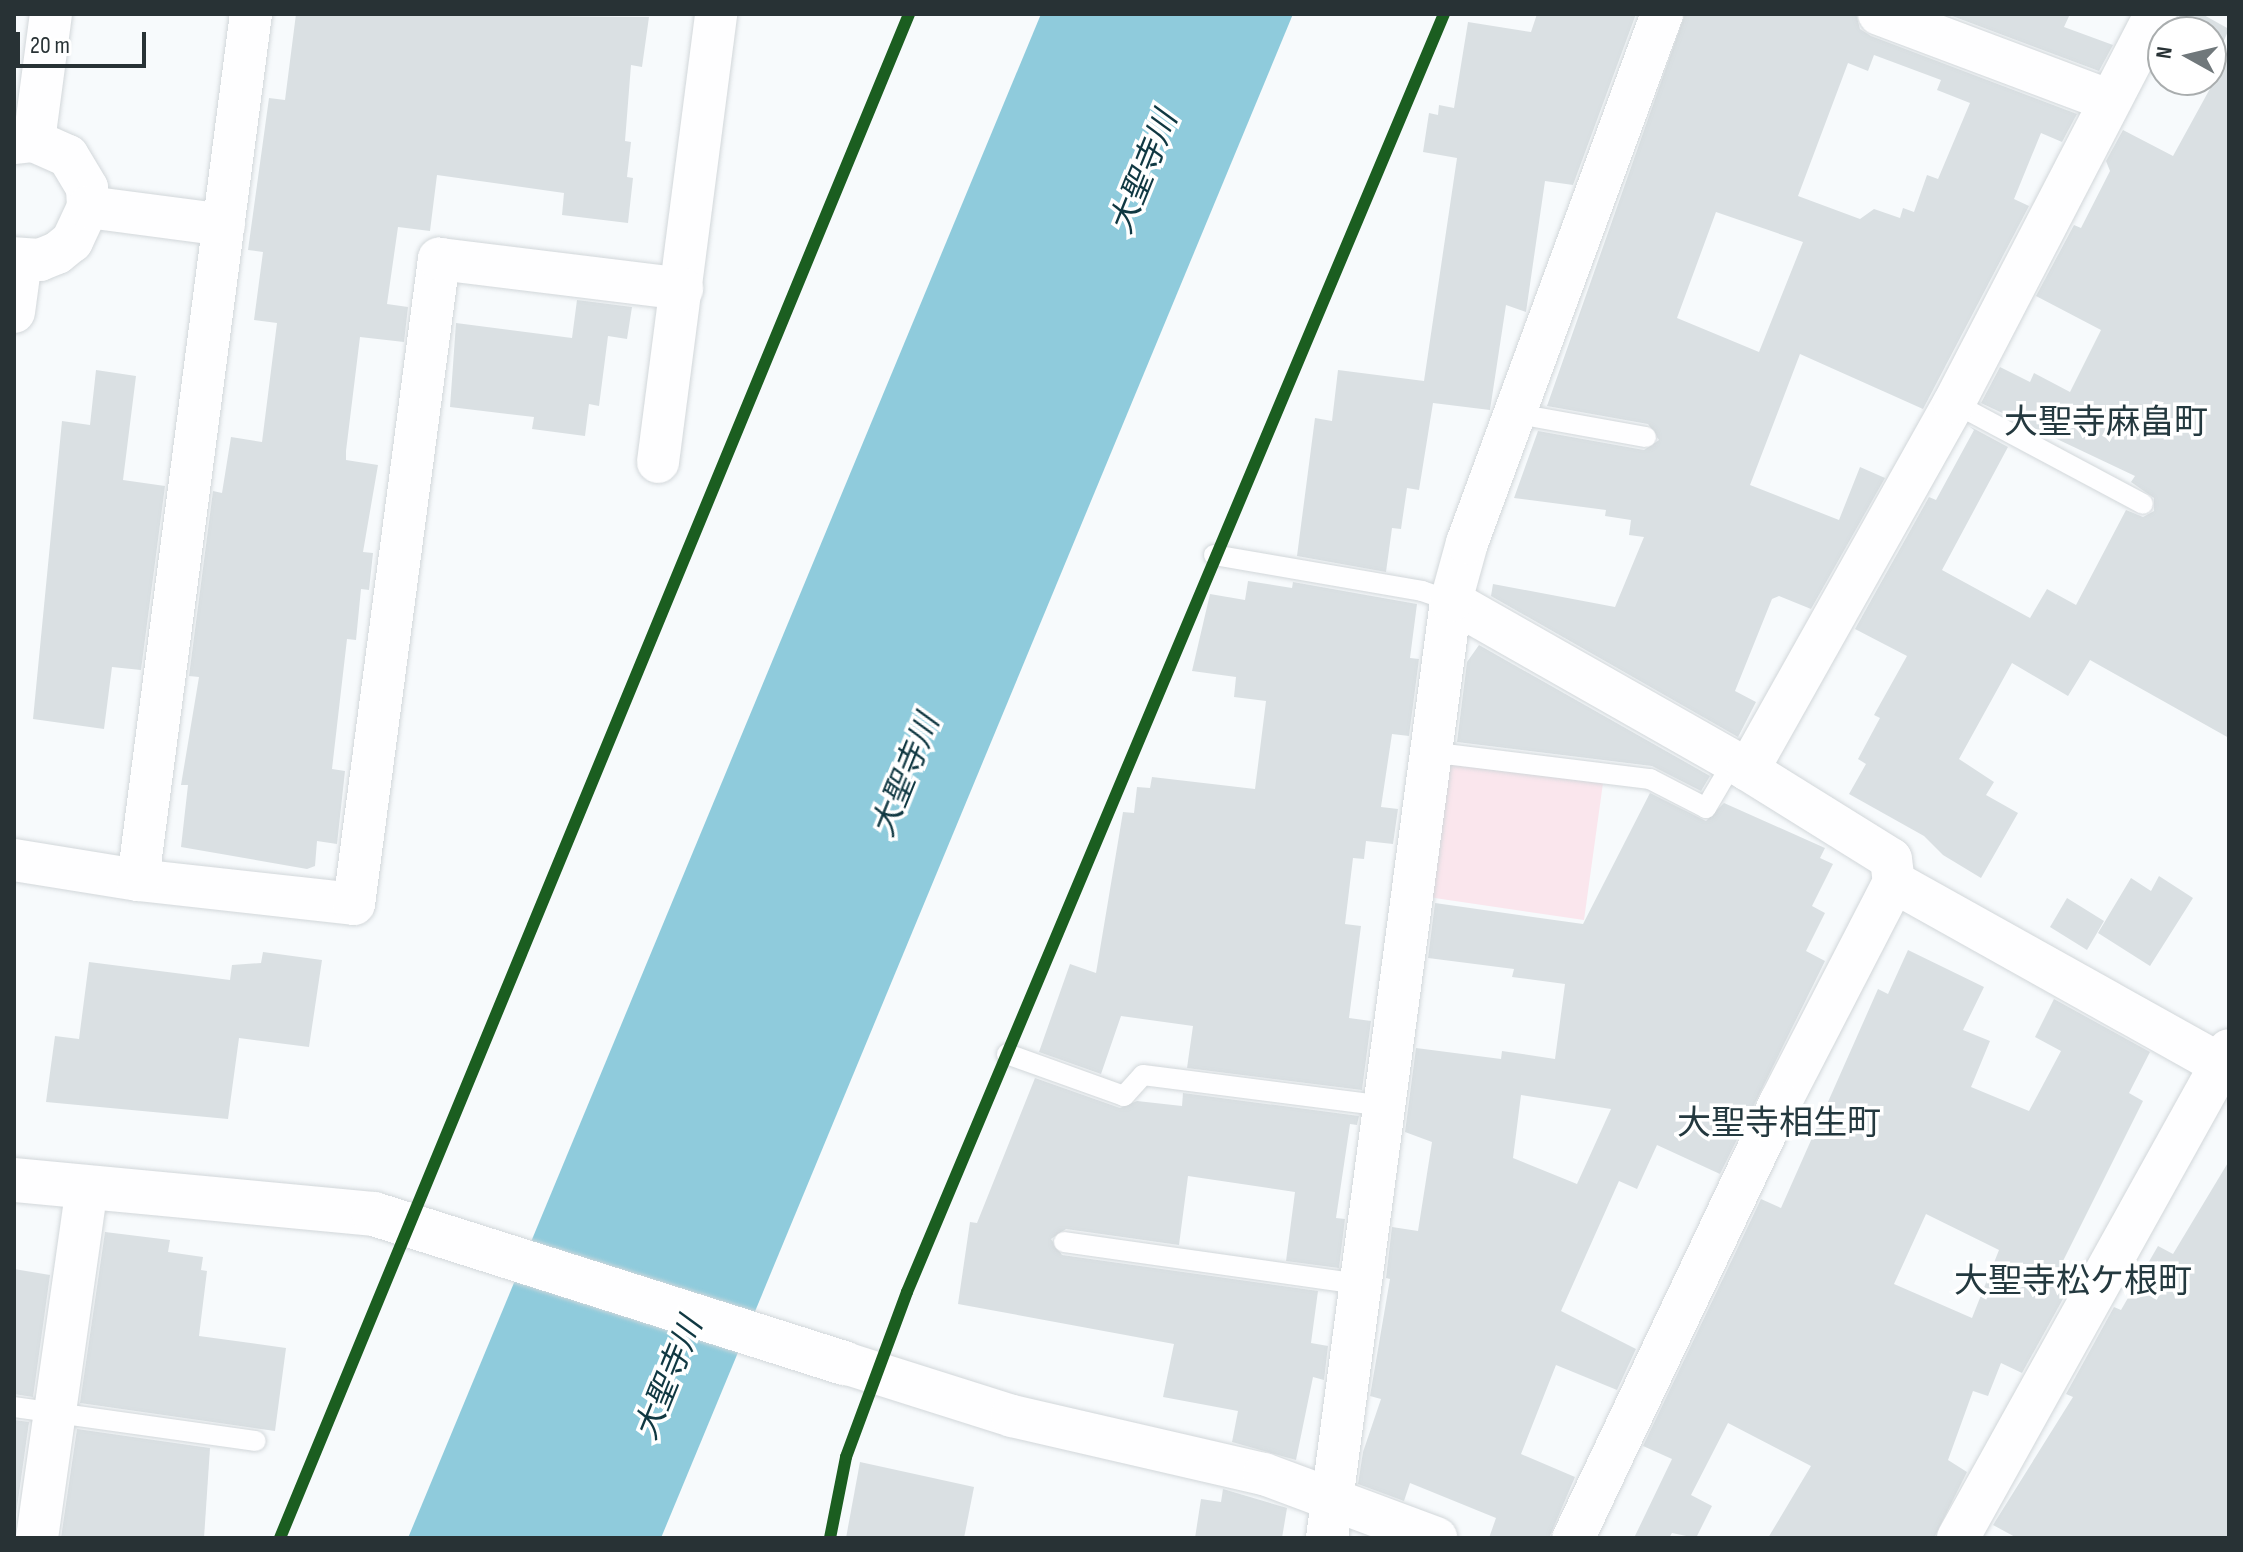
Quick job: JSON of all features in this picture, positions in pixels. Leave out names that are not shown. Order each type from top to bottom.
[{"type":"street","points":[[14,312],[18,259],[57,253],[72,241],[88,207],[80,171],[60,151],[24,142],[51,14]]},
{"type":"street","points":[[138,880],[251,14]]},
{"type":"street","points":[[658,462],[716,14]]},
{"type":"street","points":[[1330,1520],[1358,1284],[1385,1106],[1451,601],[1467,543],[1518,414],[1662,14]]},
{"type":"street","points":[[1879,14],[2108,100]]},
{"type":"street","points":[[1741,766],[1954,403],[2108,100],[2156,14]]},
{"type":"street","points":[[88,207],[224,225]]},
{"type":"street","points":[[14,860],[138,880],[354,904],[439,259],[682,289]]},
{"type":"street","points":[[1451,601],[1741,766],[1891,859],[1894,882],[1780,1103],[1573,1538]]},
{"type":"street","points":[[1894,882],[2226,1061],[1958,1538]]},
{"type":"street","points":[[14,1180],[374,1214],[1012,1416],[1264,1474],[1330,1520],[1436,1538]]},
{"type":"street","points":[[37,1538],[87,1188]]},
{"type":"lane","points":[[1954,403],[2143,504]]},
{"type":"lane","points":[[1518,414],[1646,437]]},
{"type":"lane","points":[[1214,555],[1422,591],[1451,601]]},
{"type":"lane","points":[[1429,752],[1650,779],[1706,808],[1741,766]]},
{"type":"lane","points":[[1007,1054],[1124,1096],[1143,1075],[1385,1106]]},
{"type":"lane","points":[[1064,1242],[1358,1284]]},
{"type":"lane","points":[[14,1407],[256,1441]]},
{"type":"shaded area","points":[[1445,764],[1603,783],[1584,920],[1428,897]]},
{"type":"water","name":"大聖寺川","points":[[1041,14],[1293,14],[661,1538],[408,1538]]},
{"type":"building","points":[[296,14],[649,17],[642,67],[631,65],[625,141],[631,142],[627,177],[633,178],[628,223],[562,215],[564,193],[437,175],[430,231],[398,227],[387,304],[408,307],[404,342],[360,337],[346,451],[346,460],[378,465],[363,552],[373,553],[369,590],[361,589],[356,640],[347,639],[332,769],[345,771],[337,844],[317,841],[315,866],[307,869],[181,847],[188,785],[181,785],[199,677],[189,676],[213,491],[222,493],[231,437],[262,442],[277,323],[254,320],[263,252],[248,250],[269,98],[285,100]]},
{"type":"building","points":[[1537,14],[1636,14],[1573,185],[1545,181],[1526,312],[1506,305],[1490,410],[1433,403],[1419,490],[1407,488],[1401,529],[1392,528],[1386,572],[1297,556],[1315,418],[1332,421],[1338,370],[1424,381],[1457,158],[1423,152],[1429,113],[1438,115],[1439,105],[1454,108],[1468,22],[1531,32]]},
{"type":"building","points":[[1685,14],[1856,14],[1860,29],[1871,36],[2077,114],[2062,142],[2041,133],[2014,199],[2029,206],[1923,409],[1800,354],[1750,485],[1839,520],[1860,467],[1885,478],[1811,609],[1779,596],[1772,599],[1735,691],[1756,702],[1738,737],[1491,596],[1493,584],[1615,607],[1644,537],[1629,535],[1631,520],[1605,516],[1606,510],[1514,498],[1538,431],[1644,450],[1659,440],[1648,424],[1547,406]],"holes":[[[1874,55],[1941,80],[1937,90],[1970,103],[1938,179],[1927,175],[1914,212],[1903,208],[1900,218],[1874,209],[1860,219],[1798,196],[1848,63],[1868,71]],[[1716,212],[1803,242],[1759,352],[1677,318]]]},
{"type":"building","points":[[1947,14],[2070,14],[2064,27],[2113,45],[2099,71]]},
{"type":"building","points":[[2202,14],[2206,16],[2179,16]]},
{"type":"building","points":[[2229,54],[2229,738],[2090,660],[2068,696],[2012,663],[1959,759],[1994,782],[1986,795],[2018,813],[1981,878],[1943,855],[1924,836],[1849,794],[1866,764],[1858,759],[1880,718],[1874,715],[1907,656],[1855,629],[1929,497],[1936,500],[1974,430],[1969,426],[2008,447],[1942,570],[2030,618],[2047,589],[2076,605],[2126,510],[2143,517],[2154,511],[2154,498],[2131,482],[2135,476],[1981,403],[2000,367],[2030,382],[2034,373],[2070,392],[2101,330],[2036,296],[2074,225],[2081,228],[2110,171],[2106,161],[2123,130],[2173,156],[2206,96],[2227,96]]},
{"type":"building","points":[[577,300],[632,307],[627,339],[608,336],[599,406],[589,404],[585,436],[532,429],[534,417],[450,407],[456,323],[572,338]]},
{"type":"building","points":[[96,370],[136,376],[123,480],[165,486],[141,670],[112,667],[104,729],[33,719],[62,421],[90,425]]},
{"type":"building","points":[[1248,581],[1292,588],[1293,582],[1417,604],[1410,658],[1419,659],[1409,736],[1392,734],[1381,807],[1398,809],[1393,844],[1366,841],[1364,859],[1353,858],[1345,924],[1361,926],[1349,1018],[1371,1021],[1362,1090],[1187,1068],[1193,1026],[1121,1016],[1101,1074],[1039,1052],[1070,964],[1096,973],[1123,812],[1134,813],[1137,787],[1150,788],[1152,777],[1255,789],[1266,701],[1234,697],[1236,677],[1192,671],[1210,594],[1245,600]]},
{"type":"building","points":[[1479,645],[1710,776],[1701,791],[1652,766],[1457,742],[1467,662]]},
{"type":"building","points":[[1650,793],[1706,821],[1724,803],[1825,848],[1820,858],[1833,864],[1812,906],[1825,913],[1806,951],[1825,961],[1720,1174],[1657,1145],[1637,1189],[1619,1181],[1561,1311],[1636,1349],[1617,1390],[1556,1365],[1521,1454],[1575,1477],[1549,1538],[1489,1538],[1496,1518],[1410,1483],[1404,1501],[1358,1484],[1363,1452],[1381,1399],[1370,1396],[1390,1279],[1386,1278],[1392,1227],[1418,1231],[1432,1142],[1405,1132],[1416,1048],[1501,1059],[1502,1051],[1555,1059],[1565,984],[1512,977],[1514,969],[1428,958],[1435,903],[1583,924]],"holes":[[[1521,1095],[1611,1109],[1577,1184],[1513,1158]]]},
{"type":"building","points":[[2159,876],[2193,898],[2150,966],[2098,933],[2131,878],[2151,891]]},
{"type":"building","points":[[2067,898],[2104,921],[2087,950],[2050,927]]},
{"type":"building","points":[[1908,950],[1984,987],[1963,1030],[1990,1041],[1971,1087],[2029,1111],[2061,1051],[2035,1037],[2054,999],[2150,1052],[2129,1093],[2143,1101],[2053,1281],[2069,1288],[2022,1373],[2001,1363],[1988,1396],[1973,1391],[1948,1460],[1967,1472],[1934,1538],[1768,1538],[1811,1466],[1728,1423],[1691,1495],[1712,1506],[1696,1538],[1672,1533],[1669,1538],[1634,1538],[1672,1459],[1643,1446],[1761,1199],[1781,1208],[1878,989],[1888,994]],"holes":[[[1926,1214],[1999,1250],[1972,1318],[1894,1284]]]},
{"type":"building","points":[[263,952],[322,960],[309,1047],[239,1038],[228,1119],[46,1102],[55,1036],[79,1039],[89,962],[230,980],[232,965],[261,963]]},
{"type":"building","points":[[1035,1078],[1120,1108],[1137,1101],[1182,1106],[1183,1093],[1359,1116],[1357,1125],[1350,1124],[1336,1218],[1345,1219],[1339,1268],[1286,1261],[1295,1192],[1188,1176],[1179,1245],[1066,1229],[1051,1239],[1062,1255],[1318,1291],[1311,1343],[1328,1346],[1324,1380],[1313,1377],[1296,1460],[1232,1442],[1238,1411],[1163,1397],[1174,1344],[958,1304],[970,1222],[977,1223]]},
{"type":"building","points":[[2229,1161],[2229,1538],[2017,1538],[1993,1525],[2073,1397],[2066,1394],[2114,1307],[2121,1310],[2158,1246],[2173,1254]]},
{"type":"building","points":[[105,1232],[170,1240],[168,1252],[203,1257],[201,1270],[207,1271],[199,1336],[286,1348],[275,1431],[80,1403]]},
{"type":"building","points":[[14,1269],[50,1275],[33,1397],[14,1394]]},
{"type":"building","points":[[14,1420],[29,1422],[14,1529]]},
{"type":"building","points":[[77,1429],[210,1448],[204,1538],[61,1538]]},
{"type":"building","points":[[860,1462],[974,1487],[964,1538],[846,1538]]},
{"type":"building","points":[[1223,1489],[1287,1508],[1282,1538],[1195,1538],[1201,1499],[1221,1502]]},
{"type":"cycle path","points":[[280,1538],[909,14]]},
{"type":"cycle path","points":[[830,1538],[846,1457],[907,1292],[1444,14]]},
{"type":"district","name":"大聖寺麻畠町","points":[[2106,423]]},
{"type":"district","name":"大聖寺相生町","points":[[1779,1124]]},
{"type":"district","name":"大聖寺松ケ根町","points":[[2073,1282]]}]
